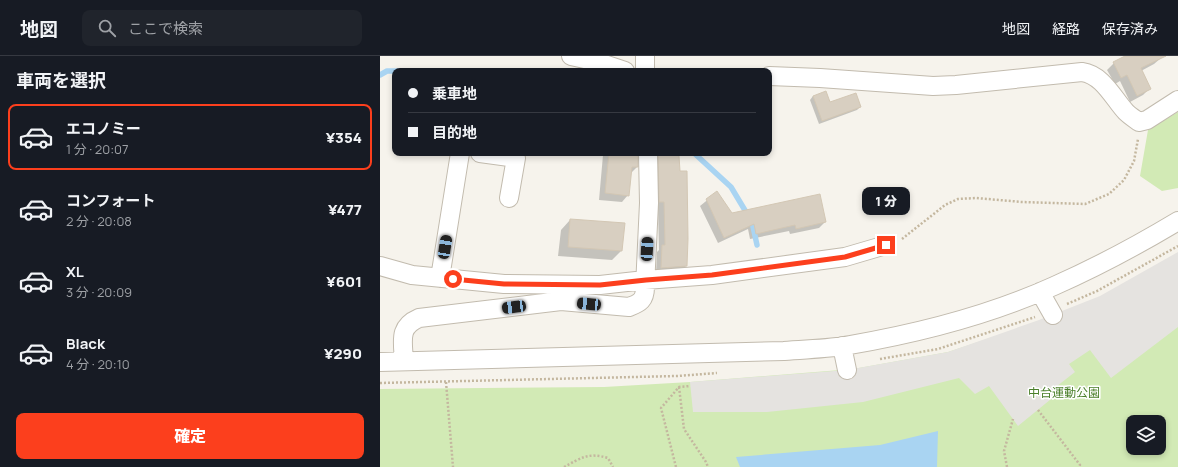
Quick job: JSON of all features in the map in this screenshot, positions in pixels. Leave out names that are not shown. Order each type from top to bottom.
[{"type":"street","points":[[571,56],[616,68]]},
{"type":"street","points":[[772,76],[933,86],[1082,72],[1095,76],[1127,113],[1139,122],[1147,120],[1178,100]]},
{"type":"street","points":[[440,278],[460,156]]},
{"type":"street","points":[[502,156],[516,158],[509,198]]},
{"type":"street","points":[[404,361],[402,337],[405,328],[411,322],[419,318],[561,302],[629,307],[639,303],[645,295],[646,280],[649,203],[648,156]]},
{"type":"street","points":[[380,362],[784,351],[842,346],[897,336],[956,321],[1008,304],[1040,292],[1099,266],[1178,221]]},
{"type":"street","points":[[380,266],[412,275],[504,284],[600,285],[712,275],[845,257],[886,245]]},
{"type":"street","points":[[1040,292],[1053,315]]},
{"type":"street","points":[[842,346],[847,370]]},
{"type":"path","points":[[886,245],[902,240],[945,205],[958,199],[976,198],[1022,202],[1085,204],[1109,194],[1124,180],[1134,162],[1138,140],[1139,122]]},
{"type":"path","points":[[446,382],[453,467]]},
{"type":"path","points":[[676,467],[661,408],[679,387],[690,386]]},
{"type":"path","points":[[679,387],[684,429],[708,467]]},
{"type":"path","points":[[1038,410],[1080,465],[1079,467]]},
{"type":"path","points":[[1006,467],[1004,451],[1013,419]]},
{"type":"path","points":[[564,467],[585,456],[597,455],[608,458],[613,467]]},
{"type":"green space","points":[[1178,112],[1178,188],[1162,191],[1140,176],[1148,130]]},
{"type":"green space","name":"中台運動公園","points":[[1178,258],[1178,467],[380,467],[380,389],[604,387],[690,382],[853,369],[948,352],[1098,302]]},
{"type":"shaded area","points":[[1178,252],[1178,327],[1111,378],[1090,350],[1069,364],[1075,372],[1052,390],[1056,395],[1018,426],[989,386],[975,394],[959,378],[863,402],[767,412],[693,412],[690,382],[847,370],[948,352],[1039,320],[1100,296]]},
{"type":"water","points":[[938,431],[937,467],[740,467],[736,457],[880,445]]},
{"type":"building","points":[[1125,56],[1166,56],[1141,68],[1151,89],[1137,96],[1127,75],[1121,78],[1113,62]]},
{"type":"building","points":[[826,91],[830,102],[856,93],[861,107],[822,121],[813,96]]},
{"type":"building","points":[[609,156],[638,156],[638,167],[632,167],[629,196],[605,193]]},
{"type":"building","points":[[658,156],[679,156],[680,171],[687,171],[687,266],[661,268],[662,245],[665,245],[664,202],[659,202]]},
{"type":"building","points":[[717,191],[732,213],[820,194],[826,222],[796,229],[795,225],[756,234],[754,224],[724,238],[706,199]]},
{"type":"building","points":[[570,219],[625,223],[622,251],[568,247]]},
{"type":"waterway","points":[[380,75],[387,71],[392,71]]},
{"type":"waterway","points":[[697,156],[731,187],[752,222],[757,245]]},
{"type":"route","points":[[453,279],[504,284],[600,285],[712,275],[845,257],[886,245]]}]
